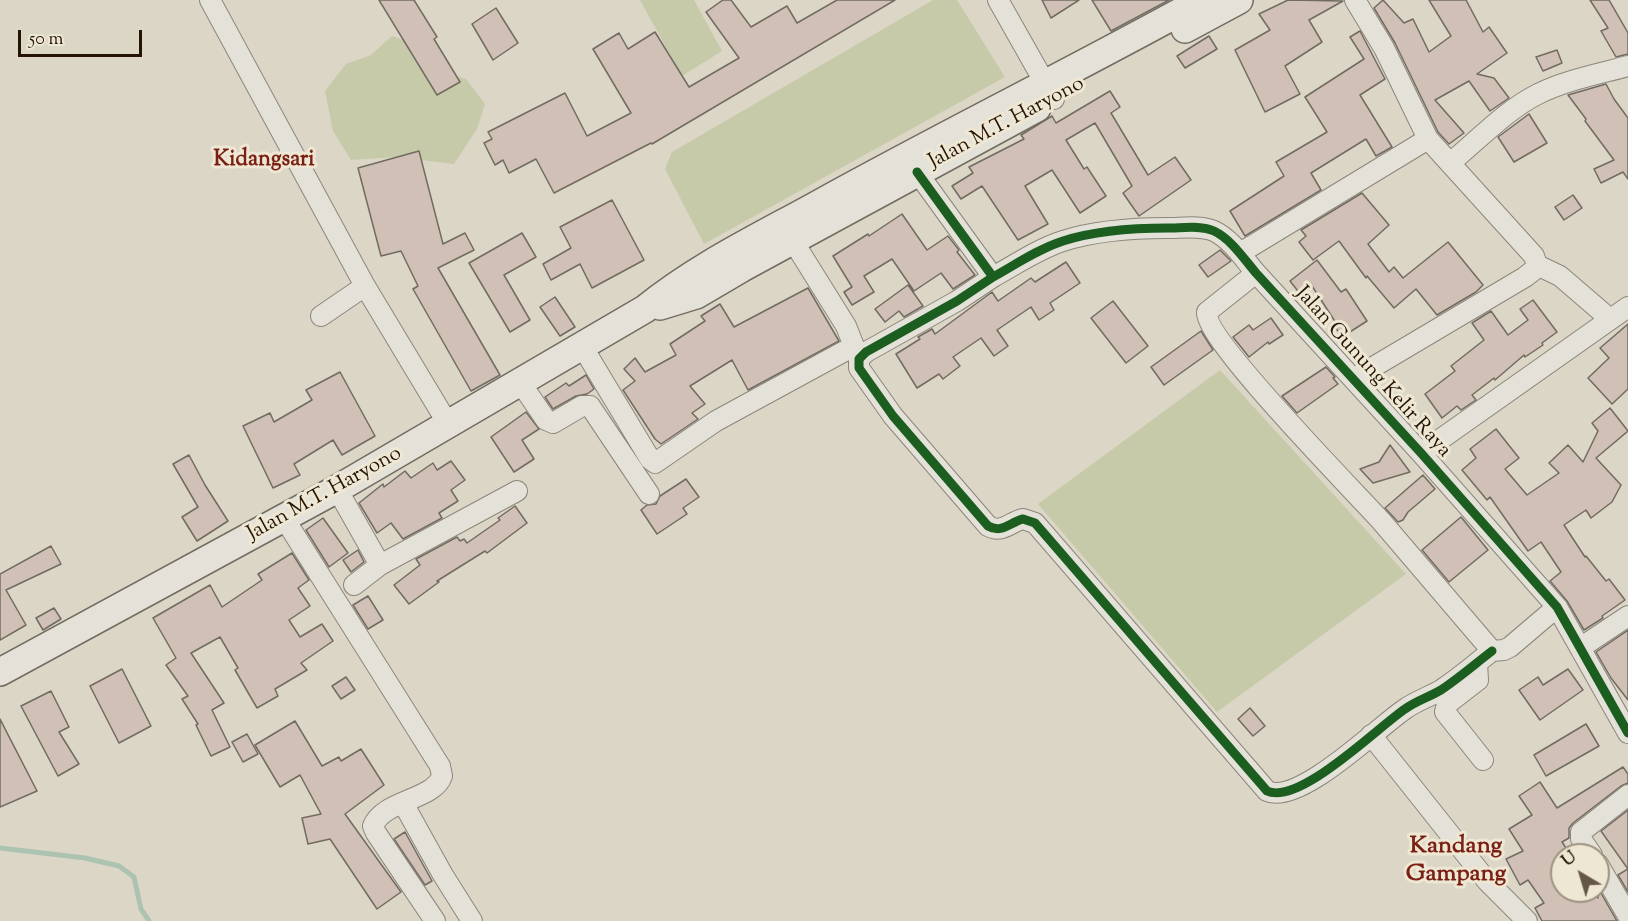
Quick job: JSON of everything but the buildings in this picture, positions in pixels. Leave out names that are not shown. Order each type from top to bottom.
[{"type":"main road","name":"Jalan M.T. Haryono","points":[[645,309],[696,295],[917,172],[1202,0]]},
{"type":"main road","name":"Jalan M.T. Haryono","points":[[0,672],[337,489],[645,309],[669,289],[706,266],[912,153],[1049,92],[1239,0]]},
{"type":"street","points":[[210,0],[365,286],[448,424]]},
{"type":"street","points":[[998,0],[1049,92]]},
{"type":"street","points":[[1355,0],[1384,48],[1428,139],[1534,256],[1537,265],[1560,276],[1610,319]]},
{"type":"street","points":[[1450,163],[1514,110],[1536,95],[1550,88],[1628,66]]},
{"type":"street","points":[[1240,253],[1428,139]]},
{"type":"street","points":[[917,172],[993,277]]},
{"type":"street","name":"Jalan Gunung Kelir Raya","points":[[582,346],[654,463],[716,421],[857,353],[872,348],[957,301],[993,277],[1061,241],[1121,230],[1190,228],[1211,230],[1226,239],[1240,253],[1421,453],[1562,617],[1628,733]]},
{"type":"street","points":[[793,241],[846,326],[857,353],[859,368],[893,416],[988,526],[997,530],[1023,519],[1035,523],[1267,791],[1274,794],[1303,784],[1376,740],[1408,707],[1441,690],[1510,646],[1562,617]]},
{"type":"street","points":[[1353,379],[1525,277],[1537,265]]},
{"type":"street","points":[[1256,273],[1207,312],[1209,322],[1254,382],[1298,433],[1381,521],[1481,664]]},
{"type":"street","points":[[321,316],[365,286]]},
{"type":"street","points":[[1421,453],[1628,307]]},
{"type":"street","points":[[520,382],[546,420],[553,423],[582,406],[590,406],[649,494]]},
{"type":"street","points":[[337,489],[380,565]]},
{"type":"street","points":[[354,585],[380,565],[517,491]]},
{"type":"street","points":[[284,518],[440,766],[442,776],[440,782],[384,812],[376,818],[373,826],[435,921]]},
{"type":"street","points":[[1580,648],[1628,616]]},
{"type":"street","points":[[1481,664],[1476,682],[1447,704],[1445,712],[1483,760]]},
{"type":"street","points":[[1376,740],[1487,881],[1527,921]]},
{"type":"street","points":[[1584,843],[1581,839],[1583,828],[1628,795]]},
{"type":"street","points":[[403,803],[443,875],[472,921]]},
{"type":"street","points":[[1610,885],[1628,916]]},
{"type":"green space","points":[[640,0],[694,0],[722,51],[682,76]]},
{"type":"green space","points":[[933,0],[957,0],[1005,77],[704,244],[665,169],[672,152]]},
{"type":"green space","points":[[392,36],[412,43],[431,68],[466,79],[485,104],[477,129],[454,164],[397,157],[351,160],[333,131],[325,91],[346,64],[371,55]]},
{"type":"green space","points":[[1220,370],[1406,574],[1217,712],[1038,504]]},
{"type":"waterway","points":[[0,848],[85,858],[119,866],[134,877],[141,909],[149,921]]},
{"type":"cycle path","points":[[917,172],[993,277],[957,301],[866,352],[859,359],[859,368],[893,416],[988,526],[998,529],[1023,519],[1035,523],[1267,791],[1281,793],[1318,776],[1405,709],[1441,690],[1492,651]]},
{"type":"cycle path","points":[[993,277],[1045,248],[1089,234],[1128,229],[1191,227],[1209,229],[1226,239],[1421,453],[1557,607],[1628,733]]},
{"type":"district","name":"Kidangsari","points":[[264,161]]},
{"type":"district","name":"Kandang Gampang","points":[[1456,862]]}]
